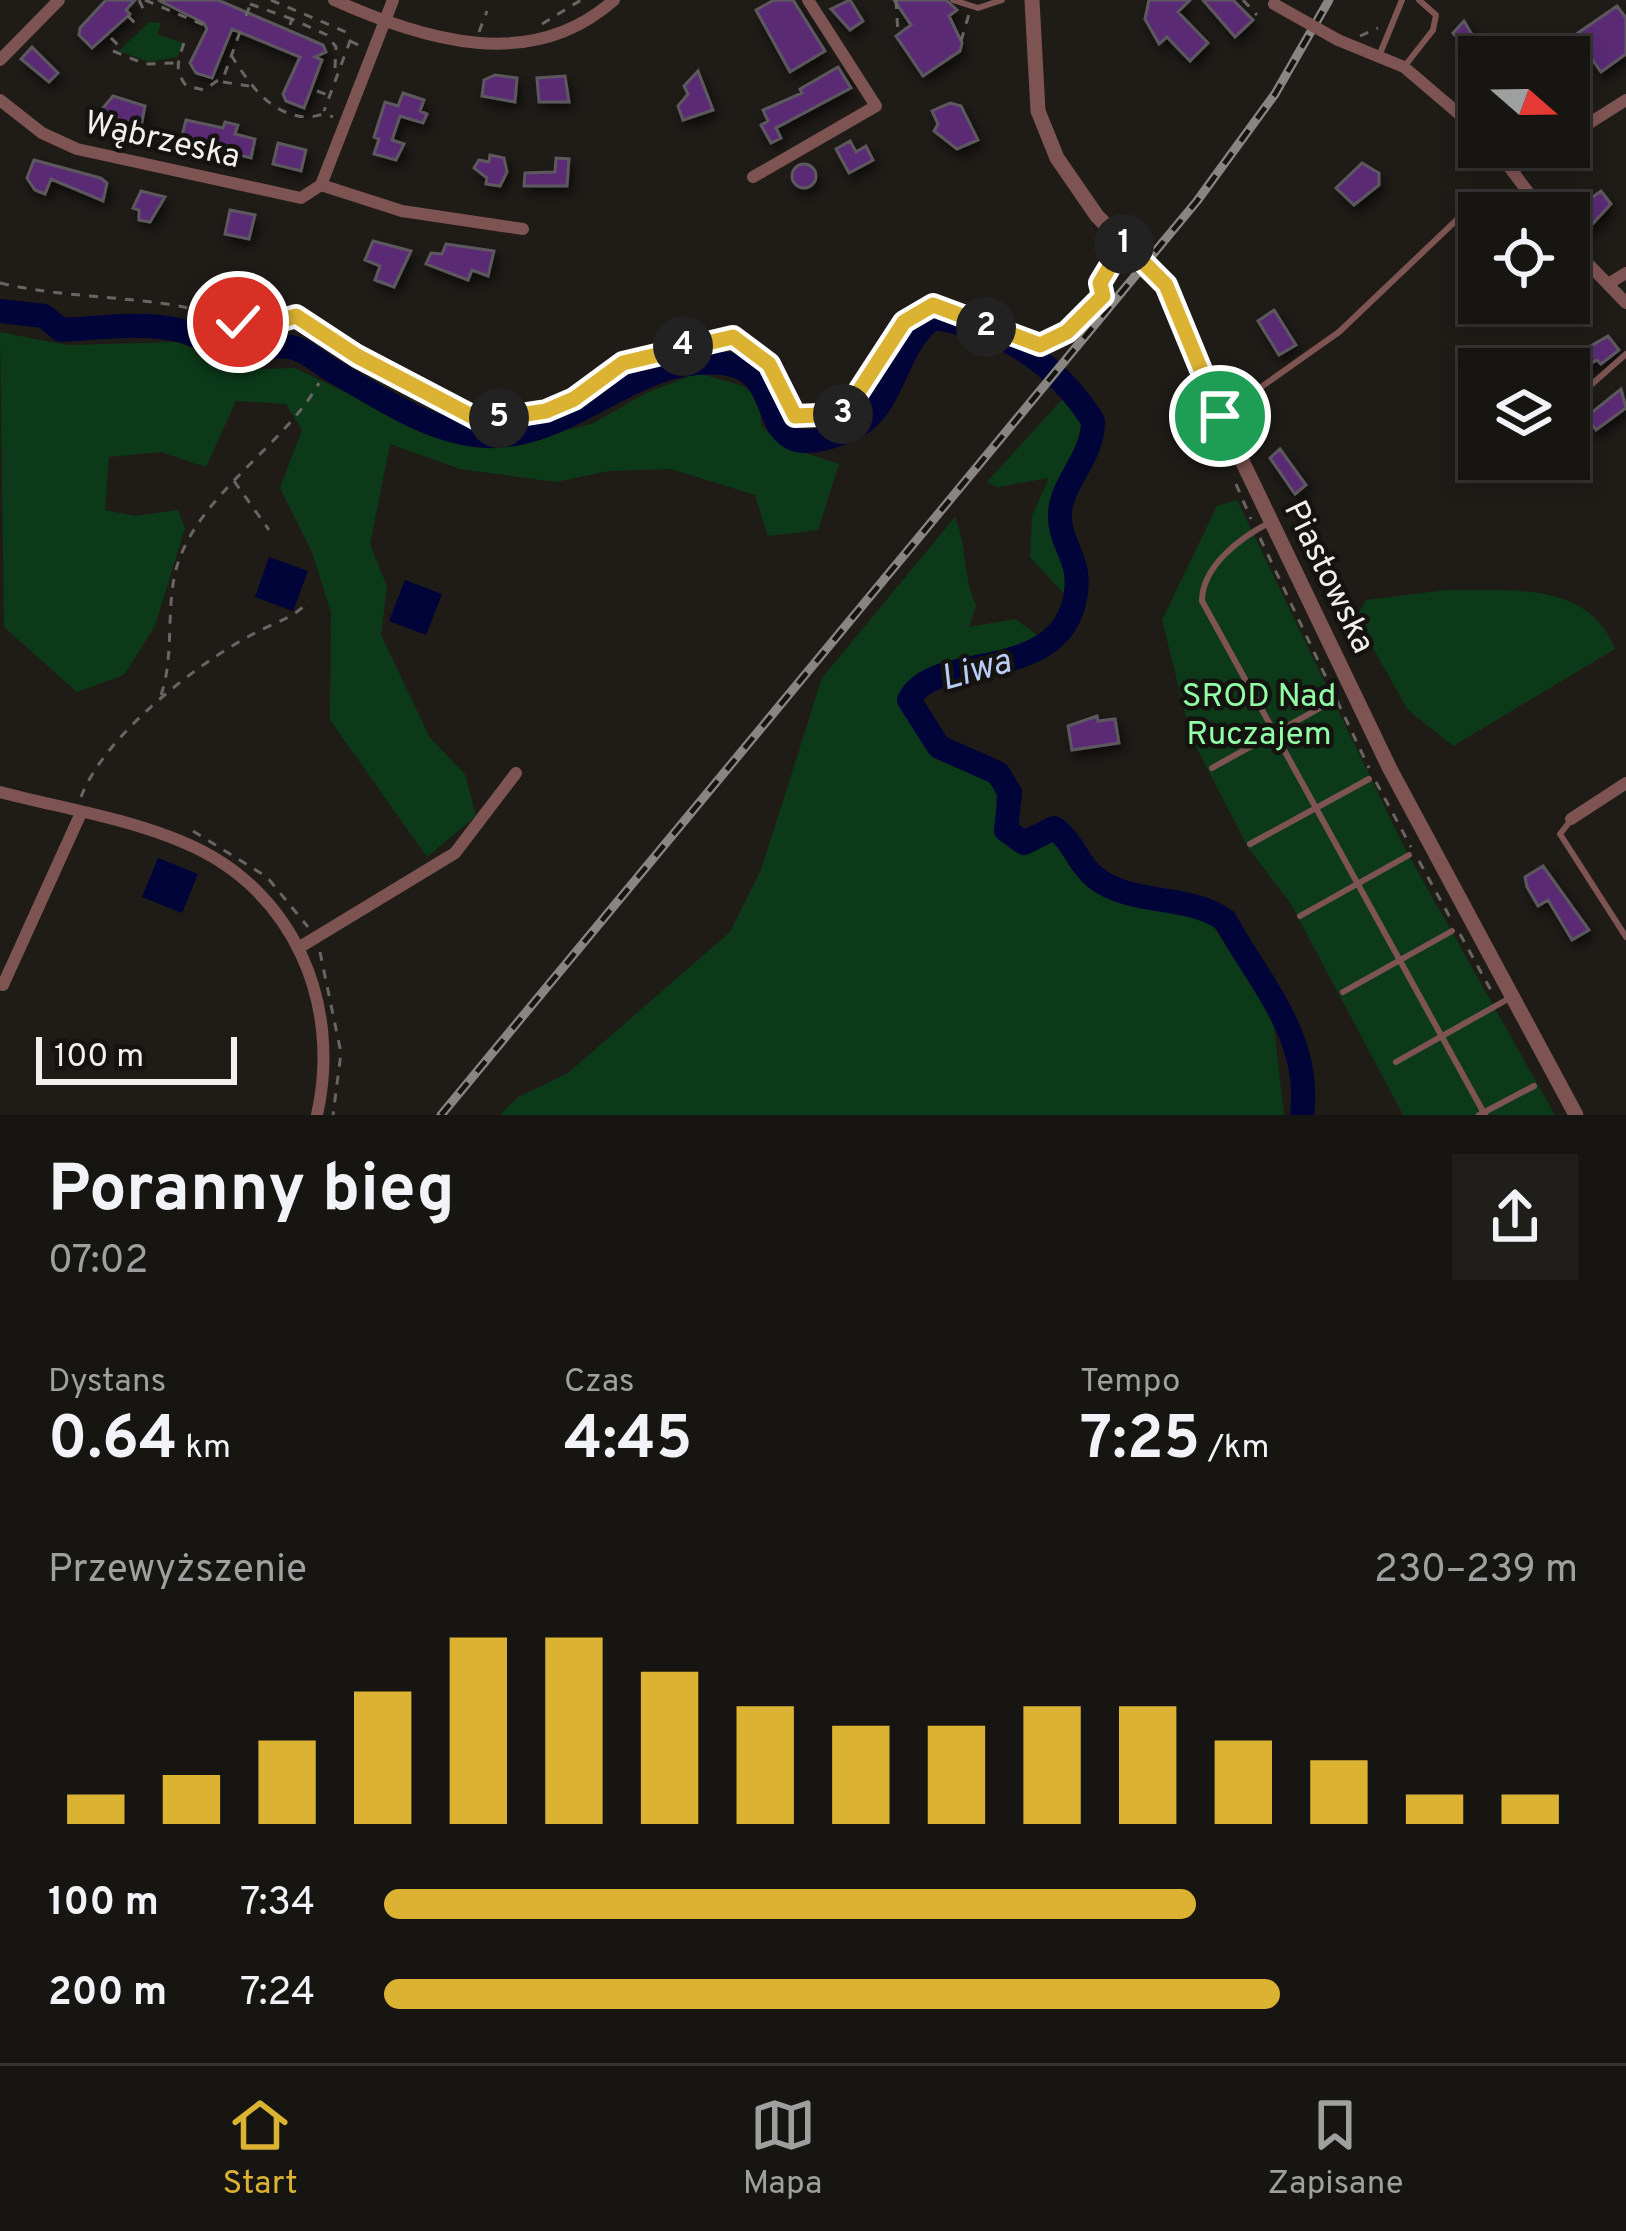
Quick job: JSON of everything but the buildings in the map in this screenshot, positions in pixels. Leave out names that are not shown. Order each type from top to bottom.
[{"type":"street","points":[[0,60],[58,0]]},
{"type":"street","points":[[334,0],[431,36],[510,46],[569,32],[614,0]]},
{"type":"street","points":[[321,185],[393,0]]},
{"type":"street","points":[[753,177],[876,106],[808,0]]},
{"type":"street","name":"Piastowska","points":[[1032,0],[1034,80],[1047,136],[1088,205],[1166,285],[1220,416],[1390,769],[1576,1115]]},
{"type":"street","points":[[1272,2],[1405,67],[1458,113]]},
{"type":"street","name":"Wąbrzeska","points":[[0,100],[42,133],[76,149],[301,198],[321,185],[403,211],[523,229]]},
{"type":"street","points":[[1590,123],[1626,100]]},
{"type":"street","points":[[1515,168],[1530,192]]},
{"type":"street","points":[[1590,266],[1626,303]]},
{"type":"street","points":[[1608,284],[1626,273]]},
{"type":"street","points":[[300,947],[454,853],[516,773]]},
{"type":"street","points":[[1571,819],[1626,783]]},
{"type":"street","points":[[0,792],[183,842],[223,862],[257,890],[300,947],[317,990],[325,1045],[317,1115]]},
{"type":"street","points":[[3,985],[81,813]]},
{"type":"lane","points":[[953,0],[971,8],[1002,0]]},
{"type":"lane","points":[[1379,56],[1402,0]]},
{"type":"lane","points":[[1405,67],[1433,30],[1436,15],[1419,0]]},
{"type":"lane","points":[[1220,416],[1353,320],[1458,219]]},
{"type":"lane","points":[[1590,386],[1626,354]]},
{"type":"lane","points":[[1271,522],[1226,554],[1202,584],[1202,602],[1482,1114],[1534,1086]]},
{"type":"lane","points":[[1212,768],[1327,704]]},
{"type":"lane","points":[[1250,844],[1370,778]]},
{"type":"lane","points":[[1571,819],[1560,834],[1626,937]]},
{"type":"lane","points":[[1300,916],[1409,855]]},
{"type":"lane","points":[[1343,992],[1452,931]]},
{"type":"lane","points":[[1396,1062],[1513,997]]},
{"type":"path","points":[[142,0],[204,25]]},
{"type":"path","points":[[142,0],[146,15]]},
{"type":"path","points":[[271,0],[346,32],[358,45]]},
{"type":"path","points":[[534,32],[548,17],[581,0]]},
{"type":"path","points":[[896,0],[898,34]]},
{"type":"path","points":[[1243,0],[1257,15]]},
{"type":"path","points":[[246,16],[251,2],[265,13],[333,41],[337,69]]},
{"type":"path","points":[[161,18],[165,8]]},
{"type":"path","points":[[961,41],[971,8]]},
{"type":"path","points":[[291,22],[296,10]]},
{"type":"path","points":[[472,33],[479,34],[487,11]]},
{"type":"path","points":[[128,16],[136,24]]},
{"type":"path","points":[[346,32],[351,19]]},
{"type":"path","points":[[190,29],[191,20]]},
{"type":"path","points":[[1345,37],[1369,35],[1382,24]]},
{"type":"path","points":[[221,82],[241,29]]},
{"type":"path","points":[[111,38],[118,45]]},
{"type":"path","points":[[231,56],[250,86],[290,113],[313,118],[323,112],[350,41]]},
{"type":"path","points":[[195,52],[183,45],[177,62],[179,76],[194,90],[221,82],[250,86]]},
{"type":"path","points":[[113,51],[145,64],[177,62]]},
{"type":"path","points":[[326,65],[337,69]]},
{"type":"path","points":[[317,91],[329,95]]},
{"type":"path","points":[[323,112],[332,116]]},
{"type":"path","points":[[0,284],[68,298],[168,304],[238,322],[266,325],[296,316],[357,356],[481,421],[546,411],[574,399],[623,363],[733,337],[769,364],[795,416],[827,415],[844,414],[904,322],[933,305],[1040,345],[1067,332],[1102,299],[1100,283],[1124,243]]},
{"type":"path","points":[[161,695],[177,564],[233,479],[291,425],[319,383]]},
{"type":"path","points":[[233,479],[269,530]]},
{"type":"path","points":[[96,802],[81,799],[90,775],[161,695],[255,633],[291,620],[309,601]]},
{"type":"path","points":[[185,829],[267,877],[316,938],[335,1005],[340,1053],[333,1115]]},
{"type":"green space","points":[[149,22],[161,23],[157,34],[183,43],[177,57],[149,62],[119,51]]},
{"type":"green space","points":[[0,332],[67,345],[177,342],[213,357],[265,369],[295,368],[413,425],[483,442],[518,442],[592,424],[646,393],[698,373],[743,386],[760,400],[761,425],[781,445],[839,464],[818,530],[768,536],[755,495],[671,469],[609,471],[556,482],[460,469],[390,444],[370,544],[387,587],[381,635],[430,738],[465,774],[476,816],[427,857],[330,720],[331,613],[312,552],[280,488],[302,430],[286,404],[236,401],[206,467],[161,452],[109,457],[105,510],[135,516],[178,510],[185,528],[155,626],[124,675],[77,692],[4,627]]},
{"type":"green space","points":[[1065,396],[1083,423],[1074,469],[1055,498],[1052,533],[1069,569],[1066,596],[1030,557],[1032,516],[1049,478],[997,487],[987,482]]},
{"type":"green space","name":"SROD Nad Ruczajem","points":[[1237,500],[1404,847],[1555,1115],[1403,1115],[1291,904],[1249,849],[1191,737],[1162,620],[1217,506]]},
{"type":"green space","points":[[955,517],[976,605],[969,627],[1015,619],[1040,637],[983,661],[937,664],[904,689],[901,706],[935,752],[995,783],[998,835],[1025,852],[1048,836],[1093,890],[1211,923],[1273,1019],[1284,1115],[500,1115],[518,1097],[568,1073],[730,932],[761,870],[822,678]]},
{"type":"green space","points":[[1447,590],[1520,591],[1566,600],[1603,627],[1615,649],[1453,746],[1408,710],[1356,618],[1366,600]]},
{"type":"shaded area","points":[[269,557],[308,571],[293,611],[255,597]]},
{"type":"shaded area","points":[[405,580],[442,594],[426,635],[389,621]]},
{"type":"shaded area","points":[[158,858],[198,874],[182,913],[142,897]]},
{"type":"waterway","name":"Liwa","points":[[0,311],[44,316],[61,330],[168,328],[208,340],[227,352],[295,348],[431,424],[497,436],[556,421],[639,380],[697,363],[728,364],[748,372],[760,385],[783,431],[796,440],[817,440],[865,421],[886,394],[909,345],[933,318],[982,330],[1025,351],[1062,382],[1093,421],[1088,447],[1061,503],[1063,536],[1076,576],[1074,603],[1062,629],[1043,646],[1019,657],[942,675],[922,685],[909,700],[939,747],[998,773],[1010,793],[1006,830],[1024,843],[1054,828],[1097,879],[1128,893],[1195,906],[1225,920],[1292,1037],[1303,1087],[1302,1115]]},
{"type":"railway","points":[[441,1115],[1197,201],[1275,94],[1329,0]]},
{"type":"route","points":[[238,322],[266,325],[296,316],[357,356],[481,421],[546,411],[574,399],[623,363],[733,337],[769,364],[795,416],[844,414],[904,322],[933,305],[1040,345],[1091,314],[1103,296],[1100,283],[1124,243],[1166,285],[1220,416]]}]
